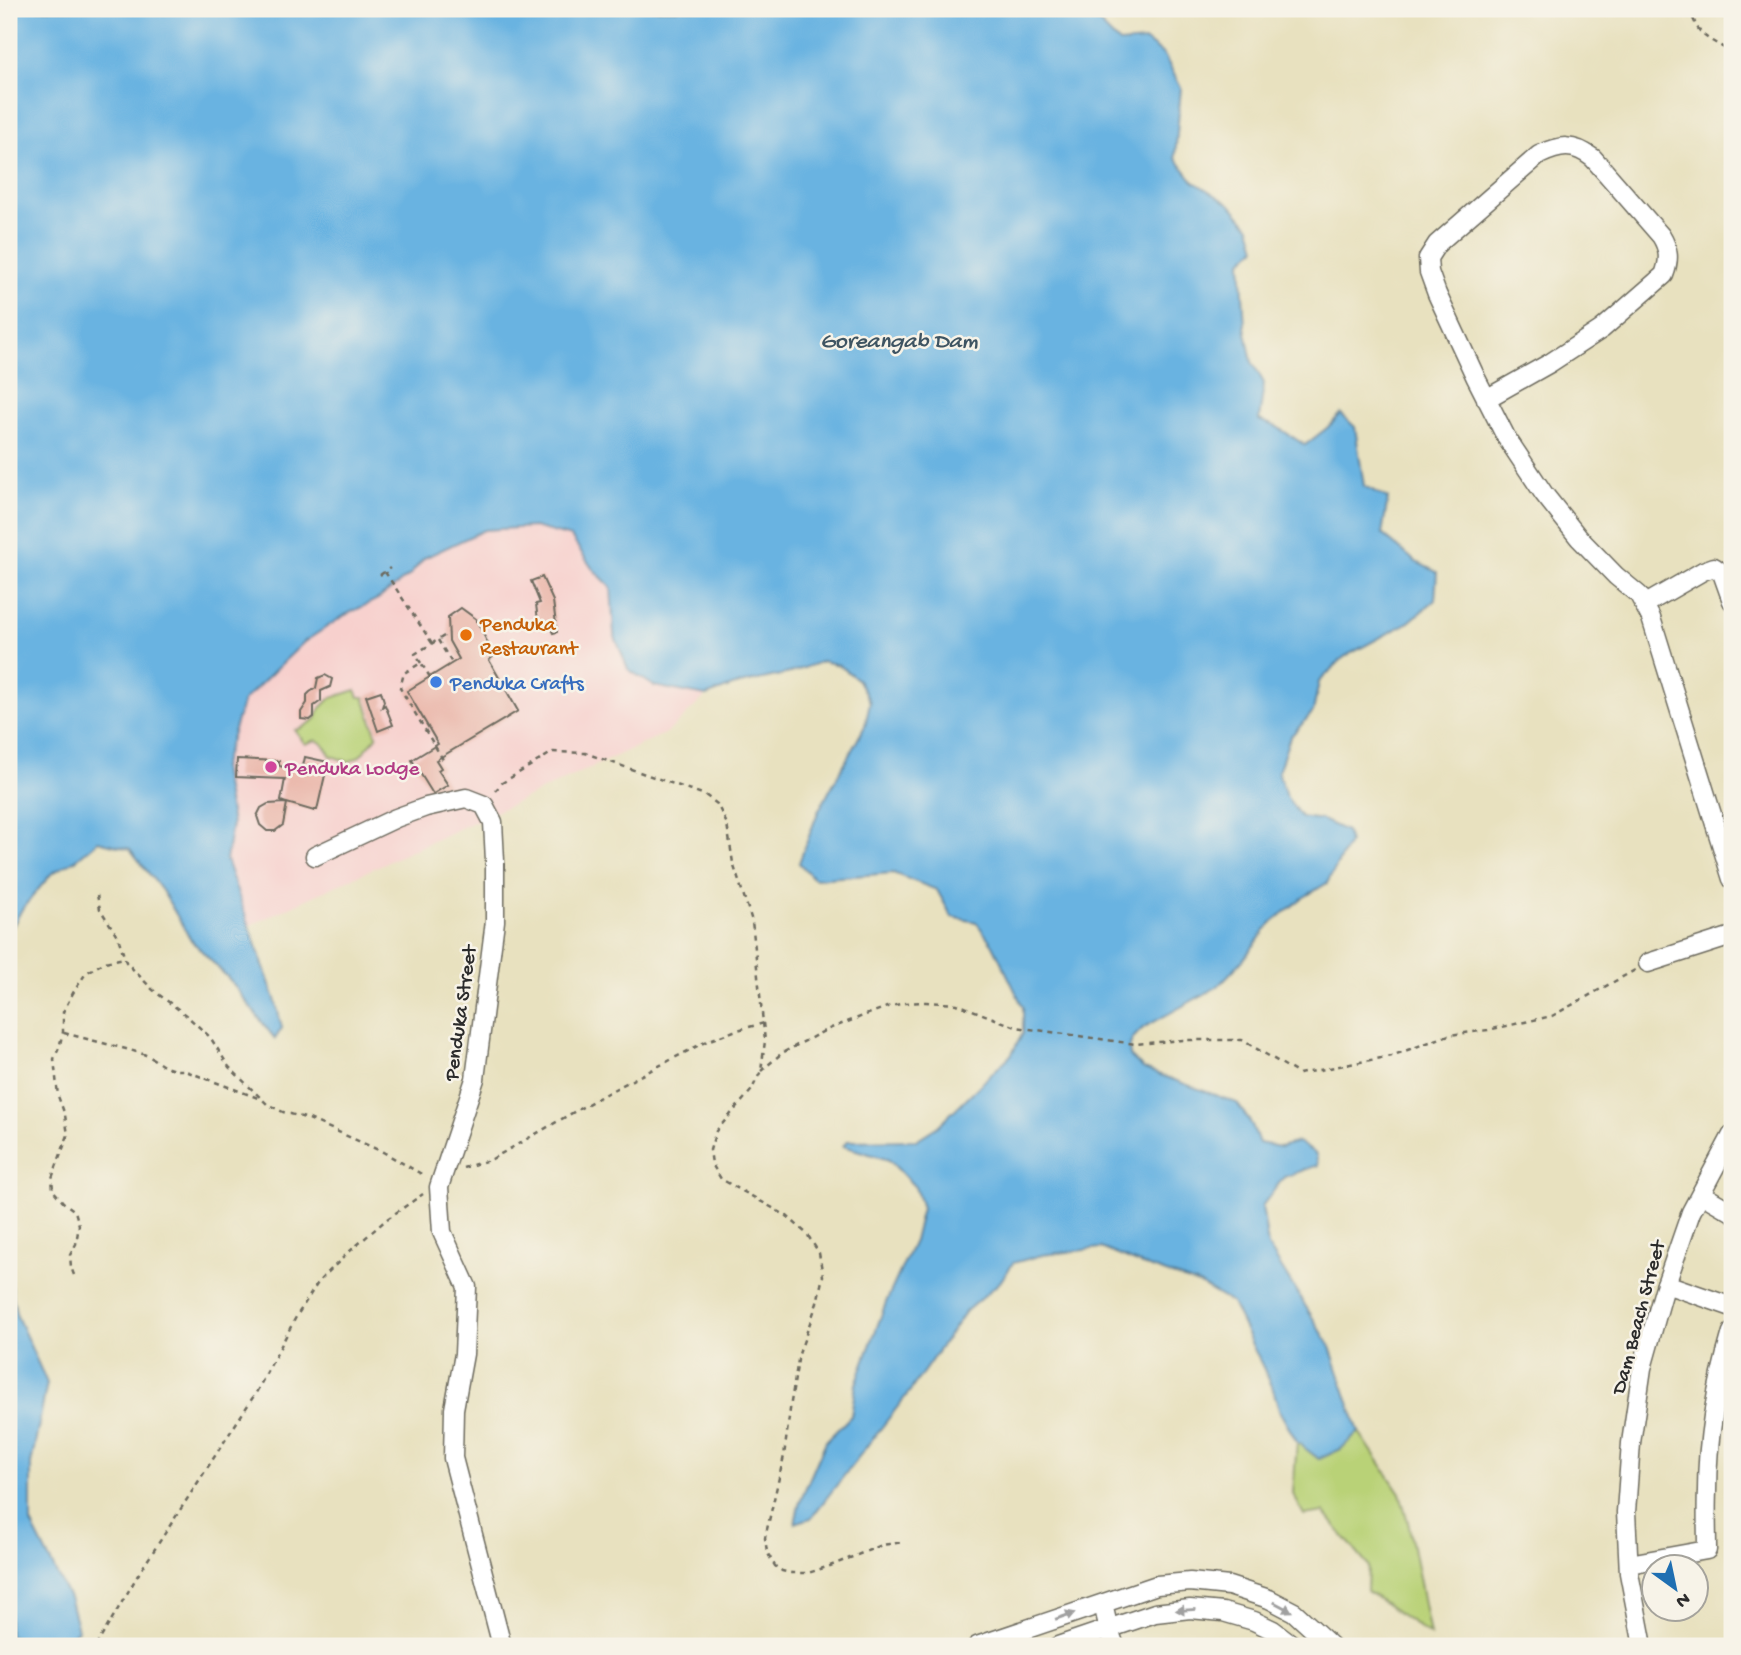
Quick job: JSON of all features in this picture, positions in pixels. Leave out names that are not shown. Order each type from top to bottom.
[{"type":"street","points":[[1486,399],[1550,363],[1602,329],[1664,275],[1669,255],[1661,236],[1593,158],[1582,150],[1556,147],[1539,155],[1437,244],[1429,258],[1429,272],[1437,294],[1486,399],[1506,437],[1544,494],[1579,538],[1639,595],[1651,618],[1728,848],[1732,879]]},
{"type":"street","points":[[1644,605],[1714,567],[1722,573],[1732,601]]},
{"type":"street","points":[[315,856],[426,807],[466,798],[484,805]]},
{"type":"street","name":"Penduka Street","points":[[484,805],[493,822],[495,921],[475,1079],[439,1187],[442,1232],[467,1287],[464,1354],[453,1409],[453,1458],[502,1646]]},
{"type":"street","points":[[1648,963],[1732,936]]},
{"type":"street","name":"Dam Beach Street","points":[[1643,1646],[1629,1564],[1626,1512],[1631,1443],[1643,1368],[1666,1284],[1691,1212],[1732,1135]]},
{"type":"street","points":[[1701,1194],[1732,1212]]},
{"type":"street","points":[[1666,1284],[1732,1307]]},
{"type":"street","points":[[1629,1564],[1707,1550],[1711,1430],[1722,1367],[1732,1332]]},
{"type":"street","points":[[977,1646],[1157,1585],[1190,1582],[1229,1586],[1269,1599],[1294,1612],[1331,1646]]},
{"type":"street","points":[[1103,1604],[1112,1638]]},
{"type":"street","points":[[1058,1646],[1112,1638],[1155,1614],[1190,1609],[1223,1612],[1254,1621],[1273,1630],[1294,1646]]},
{"type":"path","points":[[1690,9],[1695,26],[1709,41],[1732,54]]},
{"type":"path","points":[[380,575],[390,568]]},
{"type":"path","points":[[385,572],[432,643]]},
{"type":"path","points":[[430,677],[415,654],[449,633]]},
{"type":"path","points":[[438,640],[452,663]]},
{"type":"path","points":[[421,663],[404,673],[400,688],[420,717],[444,762]]},
{"type":"path","points":[[484,805],[502,783],[553,752],[585,753],[705,795],[717,804],[727,824],[733,863],[752,921],[765,1041],[761,1070],[751,1091],[716,1132],[710,1150],[712,1164],[721,1179],[787,1216],[807,1234],[819,1254],[823,1276],[817,1303],[799,1354],[785,1456],[765,1538],[767,1552],[775,1566],[782,1571],[808,1573],[882,1545],[904,1542]]},
{"type":"path","points":[[97,895],[100,909],[118,937],[124,958],[153,990],[210,1037],[229,1067],[261,1099],[284,1112],[309,1119],[383,1152],[424,1175],[439,1187]]},
{"type":"path","points":[[74,1275],[70,1255],[76,1244],[79,1225],[75,1211],[53,1190],[52,1178],[68,1135],[58,1096],[54,1059],[63,1032],[64,1012],[86,973],[106,962],[124,958]]},
{"type":"path","points":[[761,1070],[782,1054],[826,1030],[887,1007],[926,1002],[957,1004],[1016,1027],[1135,1044],[1183,1040],[1242,1040],[1299,1074],[1391,1056],[1449,1035],[1488,1030],[1552,1016],[1648,963]]},
{"type":"path","points":[[96,1646],[138,1575],[257,1391],[296,1317],[319,1281],[349,1252],[387,1219],[422,1194],[439,1187],[465,1166],[492,1159],[642,1074],[716,1038],[764,1023]]},
{"type":"path","points":[[63,1032],[147,1055],[172,1070],[183,1070],[261,1099]]},
{"type":"shaded area","points":[[534,527],[571,537],[592,568],[611,587],[614,634],[654,686],[706,696],[668,732],[249,926],[226,860],[232,824],[222,767],[243,701],[304,642],[341,617],[378,599],[410,575],[424,558],[484,530]]},
{"type":"green space","points":[[356,690],[359,697],[364,697],[377,737],[359,757],[349,762],[331,756],[323,744],[316,740],[305,744],[295,730],[316,719],[320,709],[331,698]]},
{"type":"green space","points":[[1359,1432],[1400,1493],[1430,1635],[1367,1591],[1368,1566],[1324,1512],[1304,1515],[1293,1494],[1297,1442],[1319,1459],[1341,1449]]},
{"type":"water","name":"Goreangab Dam","points":[[9,9],[1100,9],[1098,22],[1119,43],[1146,41],[1164,55],[1181,88],[1175,157],[1193,181],[1231,205],[1250,227],[1256,248],[1241,262],[1245,327],[1252,362],[1264,383],[1259,420],[1277,427],[1305,445],[1341,414],[1355,427],[1364,486],[1388,498],[1382,534],[1416,562],[1437,572],[1435,600],[1409,622],[1344,657],[1319,682],[1313,712],[1290,737],[1278,772],[1286,796],[1301,817],[1322,820],[1346,831],[1349,843],[1327,883],[1271,923],[1242,961],[1217,987],[1143,1028],[1134,1037],[1130,1047],[1130,1056],[1144,1069],[1237,1103],[1252,1125],[1259,1143],[1280,1147],[1298,1142],[1316,1154],[1318,1165],[1284,1177],[1262,1206],[1268,1246],[1329,1344],[1359,1432],[1341,1449],[1319,1459],[1297,1442],[1280,1412],[1272,1386],[1232,1303],[1201,1285],[1101,1248],[1042,1255],[1013,1263],[1000,1282],[966,1311],[910,1391],[811,1518],[795,1523],[800,1501],[826,1441],[851,1416],[856,1384],[887,1300],[914,1241],[922,1208],[915,1187],[889,1160],[843,1146],[847,1141],[916,1140],[938,1126],[1011,1055],[1023,1033],[1023,1007],[993,945],[976,922],[952,917],[937,890],[893,873],[814,879],[799,863],[818,812],[865,726],[870,702],[858,680],[839,665],[823,661],[790,673],[735,685],[706,696],[654,686],[628,669],[614,634],[611,587],[592,568],[571,537],[534,527],[484,530],[424,558],[410,575],[378,599],[345,615],[304,642],[243,701],[222,767],[232,824],[226,860],[275,999],[282,1028],[275,1039],[229,979],[191,940],[163,892],[130,849],[98,841],[77,859],[51,874],[22,909],[9,933]]},
{"type":"water","points":[[9,1273],[16,1314],[47,1383],[31,1464],[31,1523],[70,1600],[78,1630],[59,1646],[9,1636]]},
{"type":"building","points":[[542,577],[553,601],[557,632],[553,633],[550,627],[539,629],[536,604],[540,603],[531,581]]},
{"type":"building","points":[[461,608],[476,619],[494,656],[489,660],[518,711],[436,760],[441,768],[438,770],[448,785],[433,794],[412,760],[438,744],[407,691],[459,659],[449,641],[448,617]]},
{"type":"building","points":[[325,675],[332,679],[330,687],[321,691],[321,701],[314,706],[314,717],[310,720],[301,719],[307,695],[316,688],[318,678]]},
{"type":"building","points":[[381,691],[384,701],[382,707],[385,705],[393,725],[378,731],[366,696]]},
{"type":"building","points":[[305,757],[328,762],[317,810],[287,803],[283,825],[275,831],[267,831],[260,825],[257,816],[261,808],[268,804],[286,803],[281,801],[285,779],[236,777],[237,759],[279,761],[279,766],[302,771]]},
{"type":"place","name":"Penduka Restaurant","points":[[466,635]]},
{"type":"place","name":"Penduka Crafts","points":[[436,682]]},
{"type":"place","name":"Penduka Lodge","points":[[271,767]]}]
